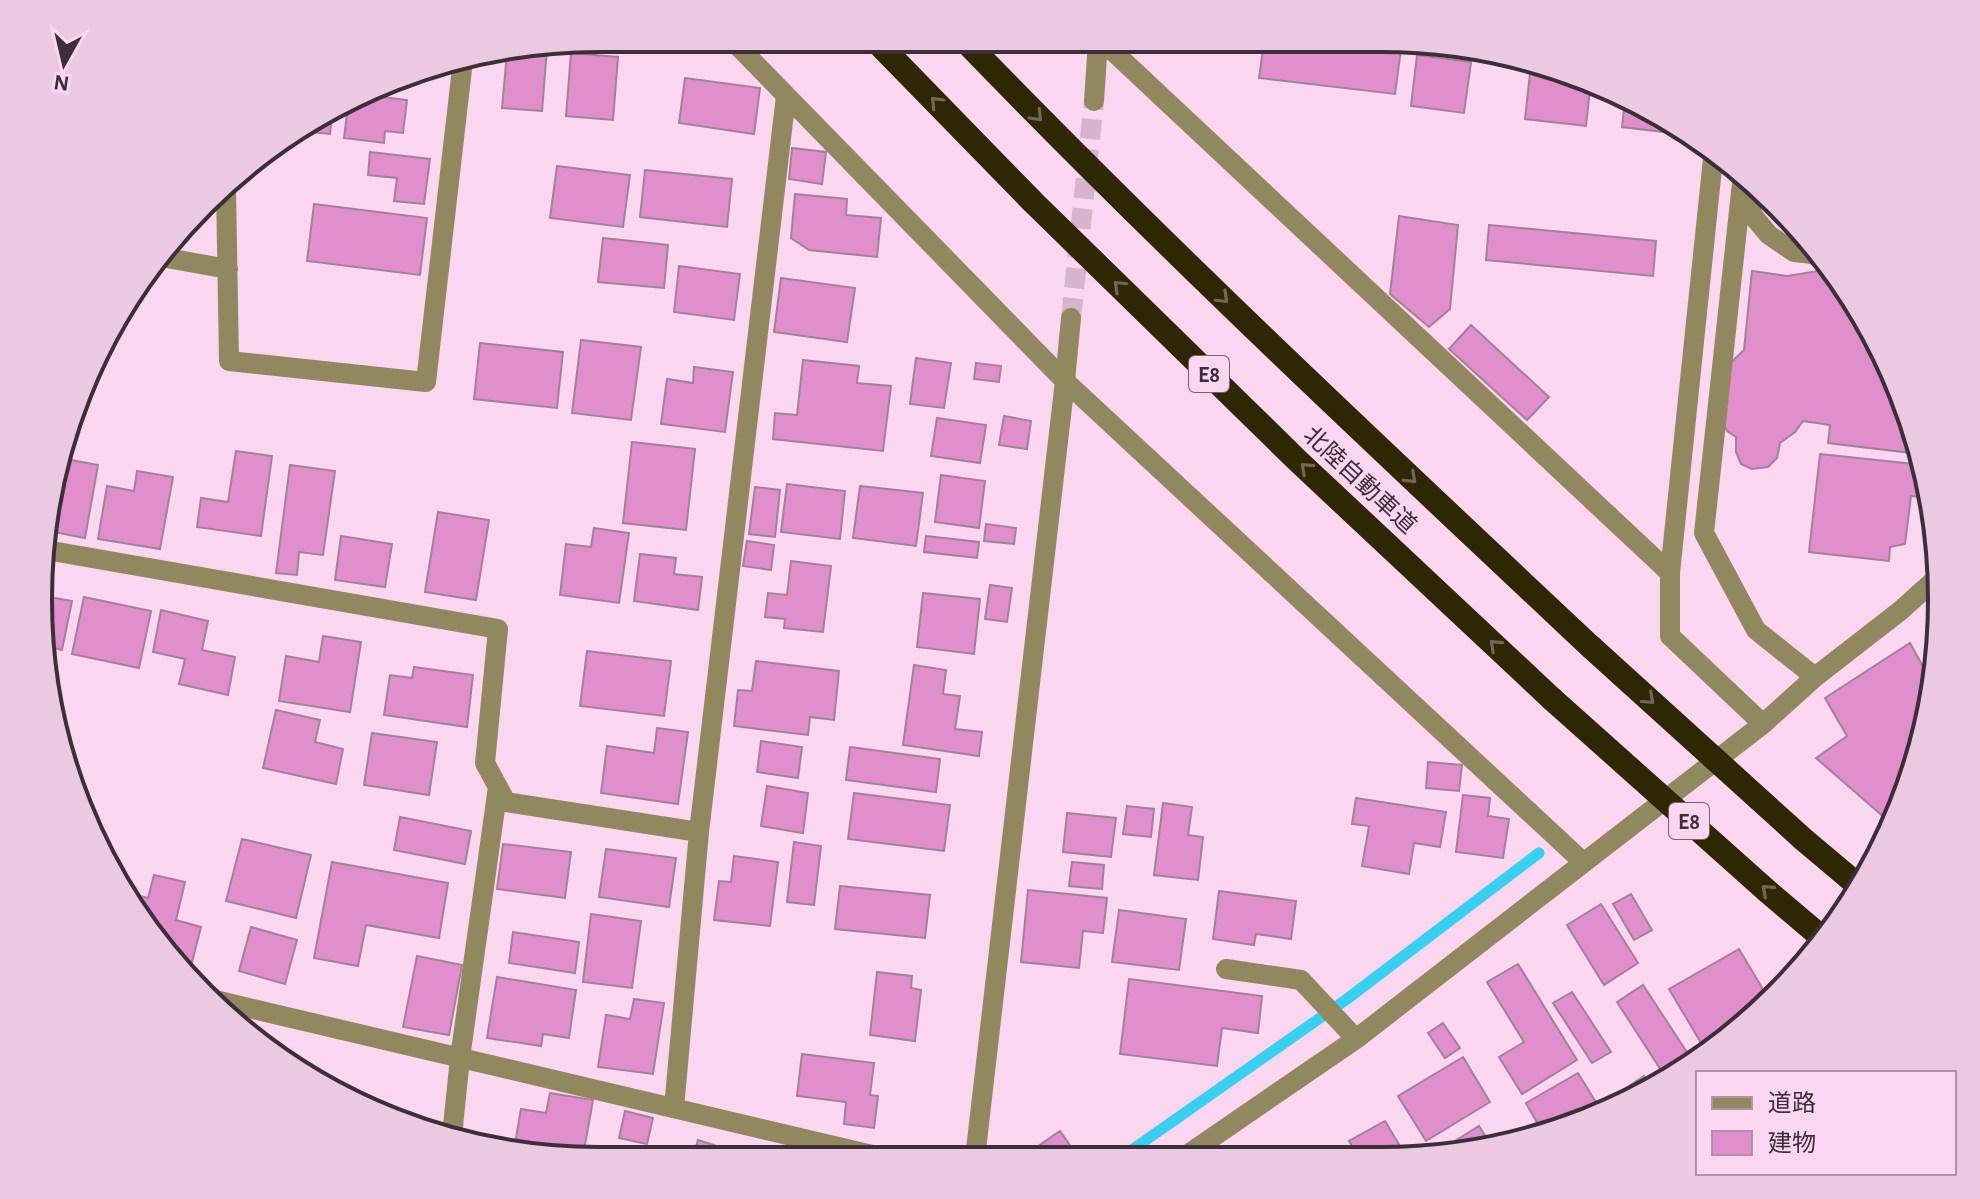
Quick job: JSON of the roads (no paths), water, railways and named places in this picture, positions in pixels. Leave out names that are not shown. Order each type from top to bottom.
[{"type":"highway","name":"北陸自動車道","points":[[887,52],[1033,202],[1298,461],[1552,699],[1816,932]]},
{"type":"highway","name":"北陸自動車道","points":[[976,52],[1066,146],[1322,395],[1591,647],[1851,879]]},
{"type":"street","points":[[744,52],[1065,381],[1583,862]]},
{"type":"street","points":[[1094,101],[1099,52]]},
{"type":"street","points":[[1112,52],[1670,573]]},
{"type":"street","points":[[226,199],[229,361],[426,382],[462,70]]},
{"type":"street","points":[[674,1108],[699,832],[786,96]]},
{"type":"street","points":[[1712,164],[1670,573],[1670,636],[1763,724]]},
{"type":"street","points":[[1742,189],[1704,533],[1756,630],[1815,677]]},
{"type":"street","points":[[1747,193],[1753,216],[1769,235],[1794,252],[1804,253]]},
{"type":"street","points":[[171,259],[228,269]]},
{"type":"street","points":[[976,1147],[1071,318]]},
{"type":"street","points":[[54,551],[498,629],[485,763],[506,802],[699,832]]},
{"type":"street","points":[[1198,1147],[1356,1039],[1763,724],[1815,677],[1928,586]]},
{"type":"street","points":[[453,1127],[498,787]]},
{"type":"street","points":[[1226,969],[1301,980],[1356,1039]]},
{"type":"street","points":[[231,1004],[839,1147]]},
{"type":"waterway","points":[[1136,1147],[1347,999],[1539,853]]},
{"type":"tunnel","points":[[1071,318],[1094,101]]}]
